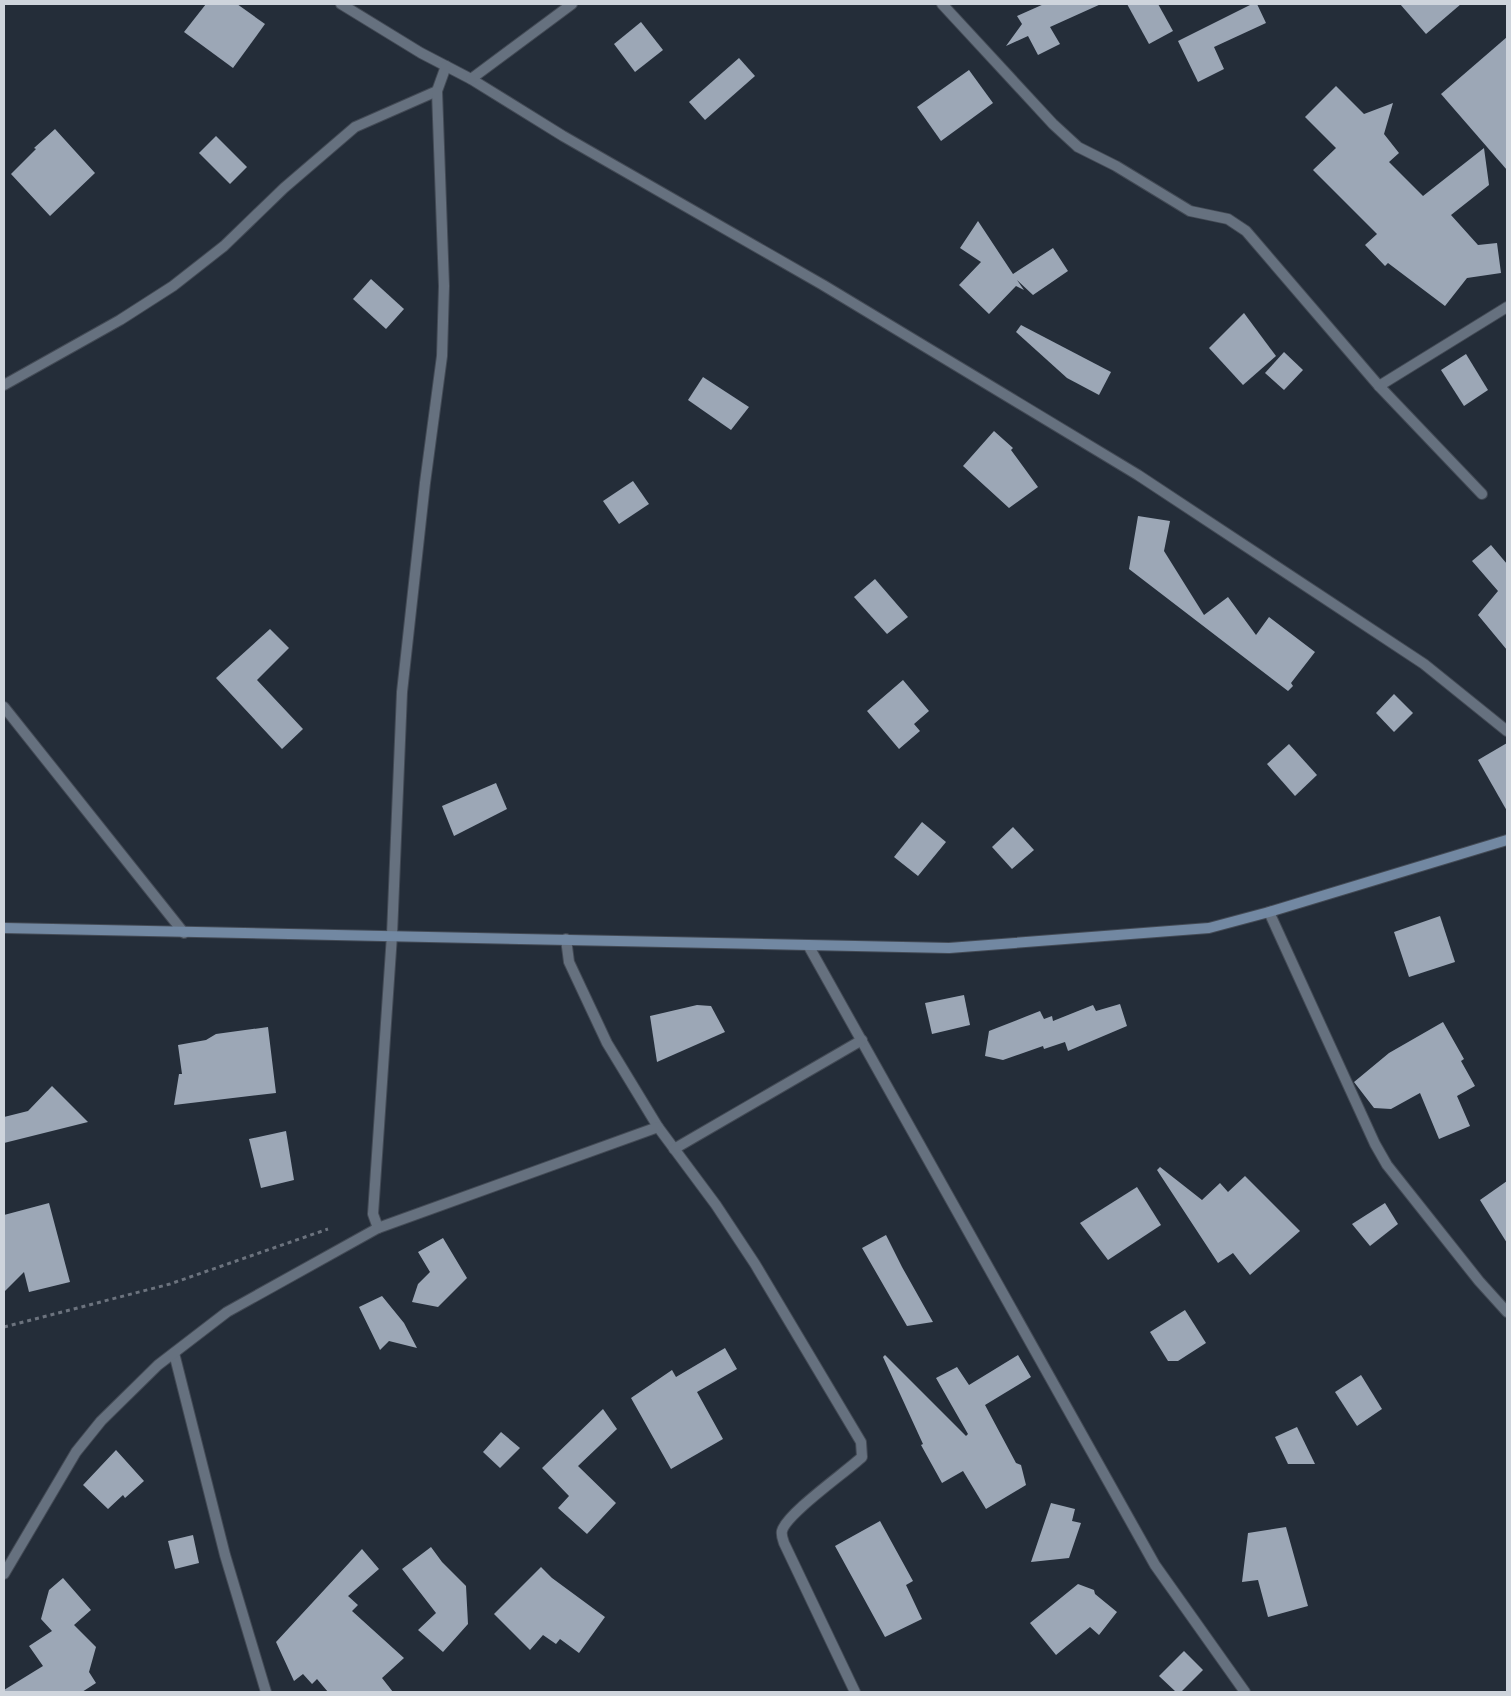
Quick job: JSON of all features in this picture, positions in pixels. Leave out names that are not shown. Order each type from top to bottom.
[{"type":"main road","points":[[4,928],[949,948],[1209,928],[1269,912],[1507,840]]},
{"type":"street","points":[[342,4],[471,79],[563,136],[823,285],[1138,475],[1424,664],[1507,731]]},
{"type":"street","points":[[471,79],[572,4]]},
{"type":"street","points":[[942,4],[1053,124],[1078,147],[1116,166],[1190,211],[1228,219],[1246,231],[1379,386],[1482,494]]},
{"type":"street","points":[[378,1228],[373,1214],[392,935],[402,692],[426,474],[442,356],[444,286],[437,91],[446,66]]},
{"type":"street","points":[[4,385],[120,320],[174,286],[224,246],[284,188],[355,127],[437,91]]},
{"type":"street","points":[[1379,386],[1507,307]]},
{"type":"street","points":[[4,707],[184,933]]},
{"type":"street","points":[[1269,912],[1375,1144],[1387,1165],[1478,1281],[1507,1312]]},
{"type":"street","points":[[566,939],[569,962],[578,986],[607,1043],[658,1127],[716,1205],[755,1264],[861,1442],[862,1457],[801,1508],[787,1522],[782,1532],[784,1543],[855,1692]]},
{"type":"street","points":[[808,945],[1155,1565],[1246,1692]]},
{"type":"street","points":[[674,1150],[862,1040]]},
{"type":"street","points":[[4,1574],[76,1452],[101,1421],[158,1366],[227,1312],[378,1228],[658,1127]]},
{"type":"street","points":[[174,1353],[225,1555],[266,1692]]},
{"type":"path","points":[[4,1327],[170,1284],[336,1226]]},
{"type":"building","points":[[206,4],[237,4],[265,24],[233,68],[184,32]]},
{"type":"building","points":[[1044,4],[1101,4],[1050,27],[1060,44],[1038,55],[1028,36],[1006,46],[1022,24],[1017,16]]},
{"type":"building","points":[[1127,4],[1158,4],[1173,31],[1149,44]]},
{"type":"building","points":[[1252,4],[1257,4],[1266,23],[1214,47],[1224,69],[1198,82],[1178,41]]},
{"type":"building","points":[[1400,4],[1461,4],[1426,34]]},
{"type":"building","points":[[641,22],[663,50],[635,72],[614,44]]},
{"type":"building","points":[[1507,37],[1507,170],[1441,94]]},
{"type":"building","points":[[739,58],[755,76],[705,120],[689,102]]},
{"type":"building","points":[[969,70],[993,103],[941,141],[917,107]]},
{"type":"building","points":[[1336,86],[1364,114],[1393,103],[1384,134],[1399,153],[1389,162],[1423,196],[1484,148],[1489,185],[1451,215],[1478,245],[1497,243],[1501,273],[1467,278],[1445,306],[1388,263],[1385,266],[1365,245],[1377,234],[1313,170],[1336,148],[1305,117]]},
{"type":"building","points":[[55,129],[95,173],[50,216],[11,174],[36,149],[34,148]]},
{"type":"building","points":[[216,136],[247,167],[230,184],[199,153]]},
{"type":"building","points":[[978,221],[1013,274],[1053,248],[1068,271],[1033,295],[1017,280],[1024,290],[1016,286],[989,314],[959,285],[981,262],[960,248]]},
{"type":"building","points":[[371,279],[404,309],[386,329],[353,299]]},
{"type":"building","points":[[1244,313],[1276,356],[1243,385],[1209,348]]},
{"type":"building","points":[[1021,325],[1111,372],[1099,395],[1067,378],[1016,332]]},
{"type":"building","points":[[1284,352],[1303,370],[1284,390],[1265,373]]},
{"type":"building","points":[[1466,354],[1488,390],[1464,406],[1441,370]]},
{"type":"building","points":[[703,377],[749,407],[731,430],[688,400]]},
{"type":"building","points":[[994,431],[1013,448],[1011,450],[1038,487],[1009,508],[963,466]]},
{"type":"building","points":[[633,481],[649,504],[619,524],[603,501]]},
{"type":"building","points":[[1138,516],[1170,521],[1164,551],[1204,615],[1228,597],[1256,635],[1269,617],[1315,652],[1291,683],[1293,686],[1288,691],[1129,569]]},
{"type":"building","points":[[1491,545],[1507,564],[1507,650],[1478,615],[1498,591],[1472,561]]},
{"type":"building","points":[[875,579],[908,617],[887,634],[854,597]]},
{"type":"building","points":[[270,629],[289,648],[257,680],[303,729],[282,749],[216,678]]},
{"type":"building","points":[[903,680],[929,711],[914,724],[920,731],[899,749],[867,711]]},
{"type":"building","points":[[1394,694],[1413,713],[1394,732],[1376,713]]},
{"type":"building","points":[[1507,743],[1507,811],[1478,760]]},
{"type":"building","points":[[1289,744],[1317,775],[1295,796],[1267,764]]},
{"type":"building","points":[[496,783],[507,809],[454,836],[442,806]]},
{"type":"building","points":[[922,822],[946,842],[918,876],[894,857]]},
{"type":"building","points":[[1013,827],[1034,850],[1012,869],[992,847]]},
{"type":"building","points":[[1440,916],[1455,962],[1409,977],[1394,932]]},
{"type":"building","points":[[964,995],[970,1025],[932,1034],[925,1003]]},
{"type":"building","points":[[1120,1004],[1127,1026],[1068,1051],[1065,1042],[1044,1049],[1043,1046],[1003,1060],[985,1056],[989,1031],[1040,1011],[1044,1019],[1052,1016],[1053,1021],[1093,1005],[1096,1011]]},
{"type":"building","points":[[697,1005],[711,1006],[725,1032],[657,1062],[650,1016]]},
{"type":"building","points":[[1443,1022],[1464,1059],[1461,1061],[1475,1086],[1457,1096],[1470,1126],[1439,1139],[1420,1093],[1391,1109],[1374,1108],[1354,1082],[1389,1053]]},
{"type":"building","points":[[268,1027],[276,1093],[174,1105],[179,1074],[182,1074],[178,1045],[206,1040],[216,1034]]},
{"type":"building","points":[[52,1086],[88,1122],[4,1143],[4,1117],[28,1111]]},
{"type":"building","points":[[286,1131],[294,1180],[261,1188],[249,1139]]},
{"type":"building","points":[[1160,1167],[1202,1200],[1220,1183],[1228,1192],[1245,1176],[1300,1231],[1250,1275],[1233,1253],[1218,1263],[1157,1170]]},
{"type":"building","points":[[1507,1181],[1507,1243],[1480,1200]]},
{"type":"building","points":[[1137,1187],[1161,1225],[1108,1260],[1080,1223]]},
{"type":"building","points":[[49,1203],[70,1282],[29,1292],[24,1272],[4,1292],[4,1215]]},
{"type":"building","points":[[1385,1203],[1398,1224],[1370,1246],[1352,1224]]},
{"type":"building","points":[[886,1235],[933,1322],[907,1326],[862,1248]]},
{"type":"building","points":[[443,1238],[467,1278],[438,1307],[412,1302],[418,1284],[430,1272],[418,1252]]},
{"type":"building","points":[[382,1296],[404,1323],[417,1348],[389,1341],[380,1350],[359,1307]]},
{"type":"building","points":[[1185,1310],[1206,1343],[1178,1361],[1168,1361],[1150,1332]]},
{"type":"building","points":[[725,1348],[737,1369],[697,1392],[723,1439],[671,1469],[631,1398],[672,1370],[676,1377]]},
{"type":"building","points":[[885,1355],[966,1436],[968,1434],[936,1378],[957,1367],[969,1385],[1018,1355],[1031,1377],[985,1405],[1016,1463],[1021,1465],[1026,1485],[986,1509],[963,1471],[942,1483],[921,1445],[923,1444],[883,1357]]},
{"type":"building","points":[[1361,1375],[1382,1409],[1357,1426],[1335,1392]]},
{"type":"building","points":[[603,1409],[617,1429],[578,1466],[616,1503],[587,1534],[558,1508],[569,1496],[542,1468]]},
{"type":"building","points":[[1297,1427],[1315,1464],[1288,1464],[1275,1437]]},
{"type":"building","points":[[501,1432],[520,1448],[500,1468],[483,1452]]},
{"type":"building","points":[[116,1450],[144,1481],[125,1498],[123,1495],[108,1509],[83,1485]]},
{"type":"building","points":[[1051,1503],[1075,1509],[1072,1521],[1081,1523],[1069,1558],[1031,1562]]},
{"type":"building","points":[[880,1521],[913,1581],[906,1585],[922,1619],[885,1637],[835,1546]]},
{"type":"building","points":[[1286,1527],[1308,1606],[1268,1617],[1258,1580],[1242,1582],[1248,1533]]},
{"type":"building","points":[[193,1535],[199,1563],[175,1569],[168,1541]]},
{"type":"building","points":[[431,1547],[442,1562],[466,1586],[468,1624],[443,1652],[418,1630],[436,1613],[402,1569]]},
{"type":"building","points":[[362,1549],[379,1569],[348,1596],[358,1605],[352,1611],[404,1658],[382,1678],[393,1692],[328,1692],[317,1679],[312,1684],[303,1674],[294,1681],[276,1642]]},
{"type":"building","points":[[541,1567],[552,1578],[605,1617],[579,1653],[560,1639],[556,1644],[543,1635],[530,1650],[494,1614]]},
{"type":"building","points":[[63,1578],[91,1610],[74,1625],[96,1647],[89,1672],[96,1683],[82,1692],[4,1692],[4,1690],[43,1666],[29,1646],[52,1631],[41,1619],[49,1590]]},
{"type":"building","points":[[1078,1584],[1094,1590],[1095,1594],[1117,1612],[1099,1635],[1090,1627],[1056,1655],[1030,1623]]},
{"type":"building","points":[[1184,1651],[1203,1670],[1181,1692],[1176,1692],[1159,1676]]}]
